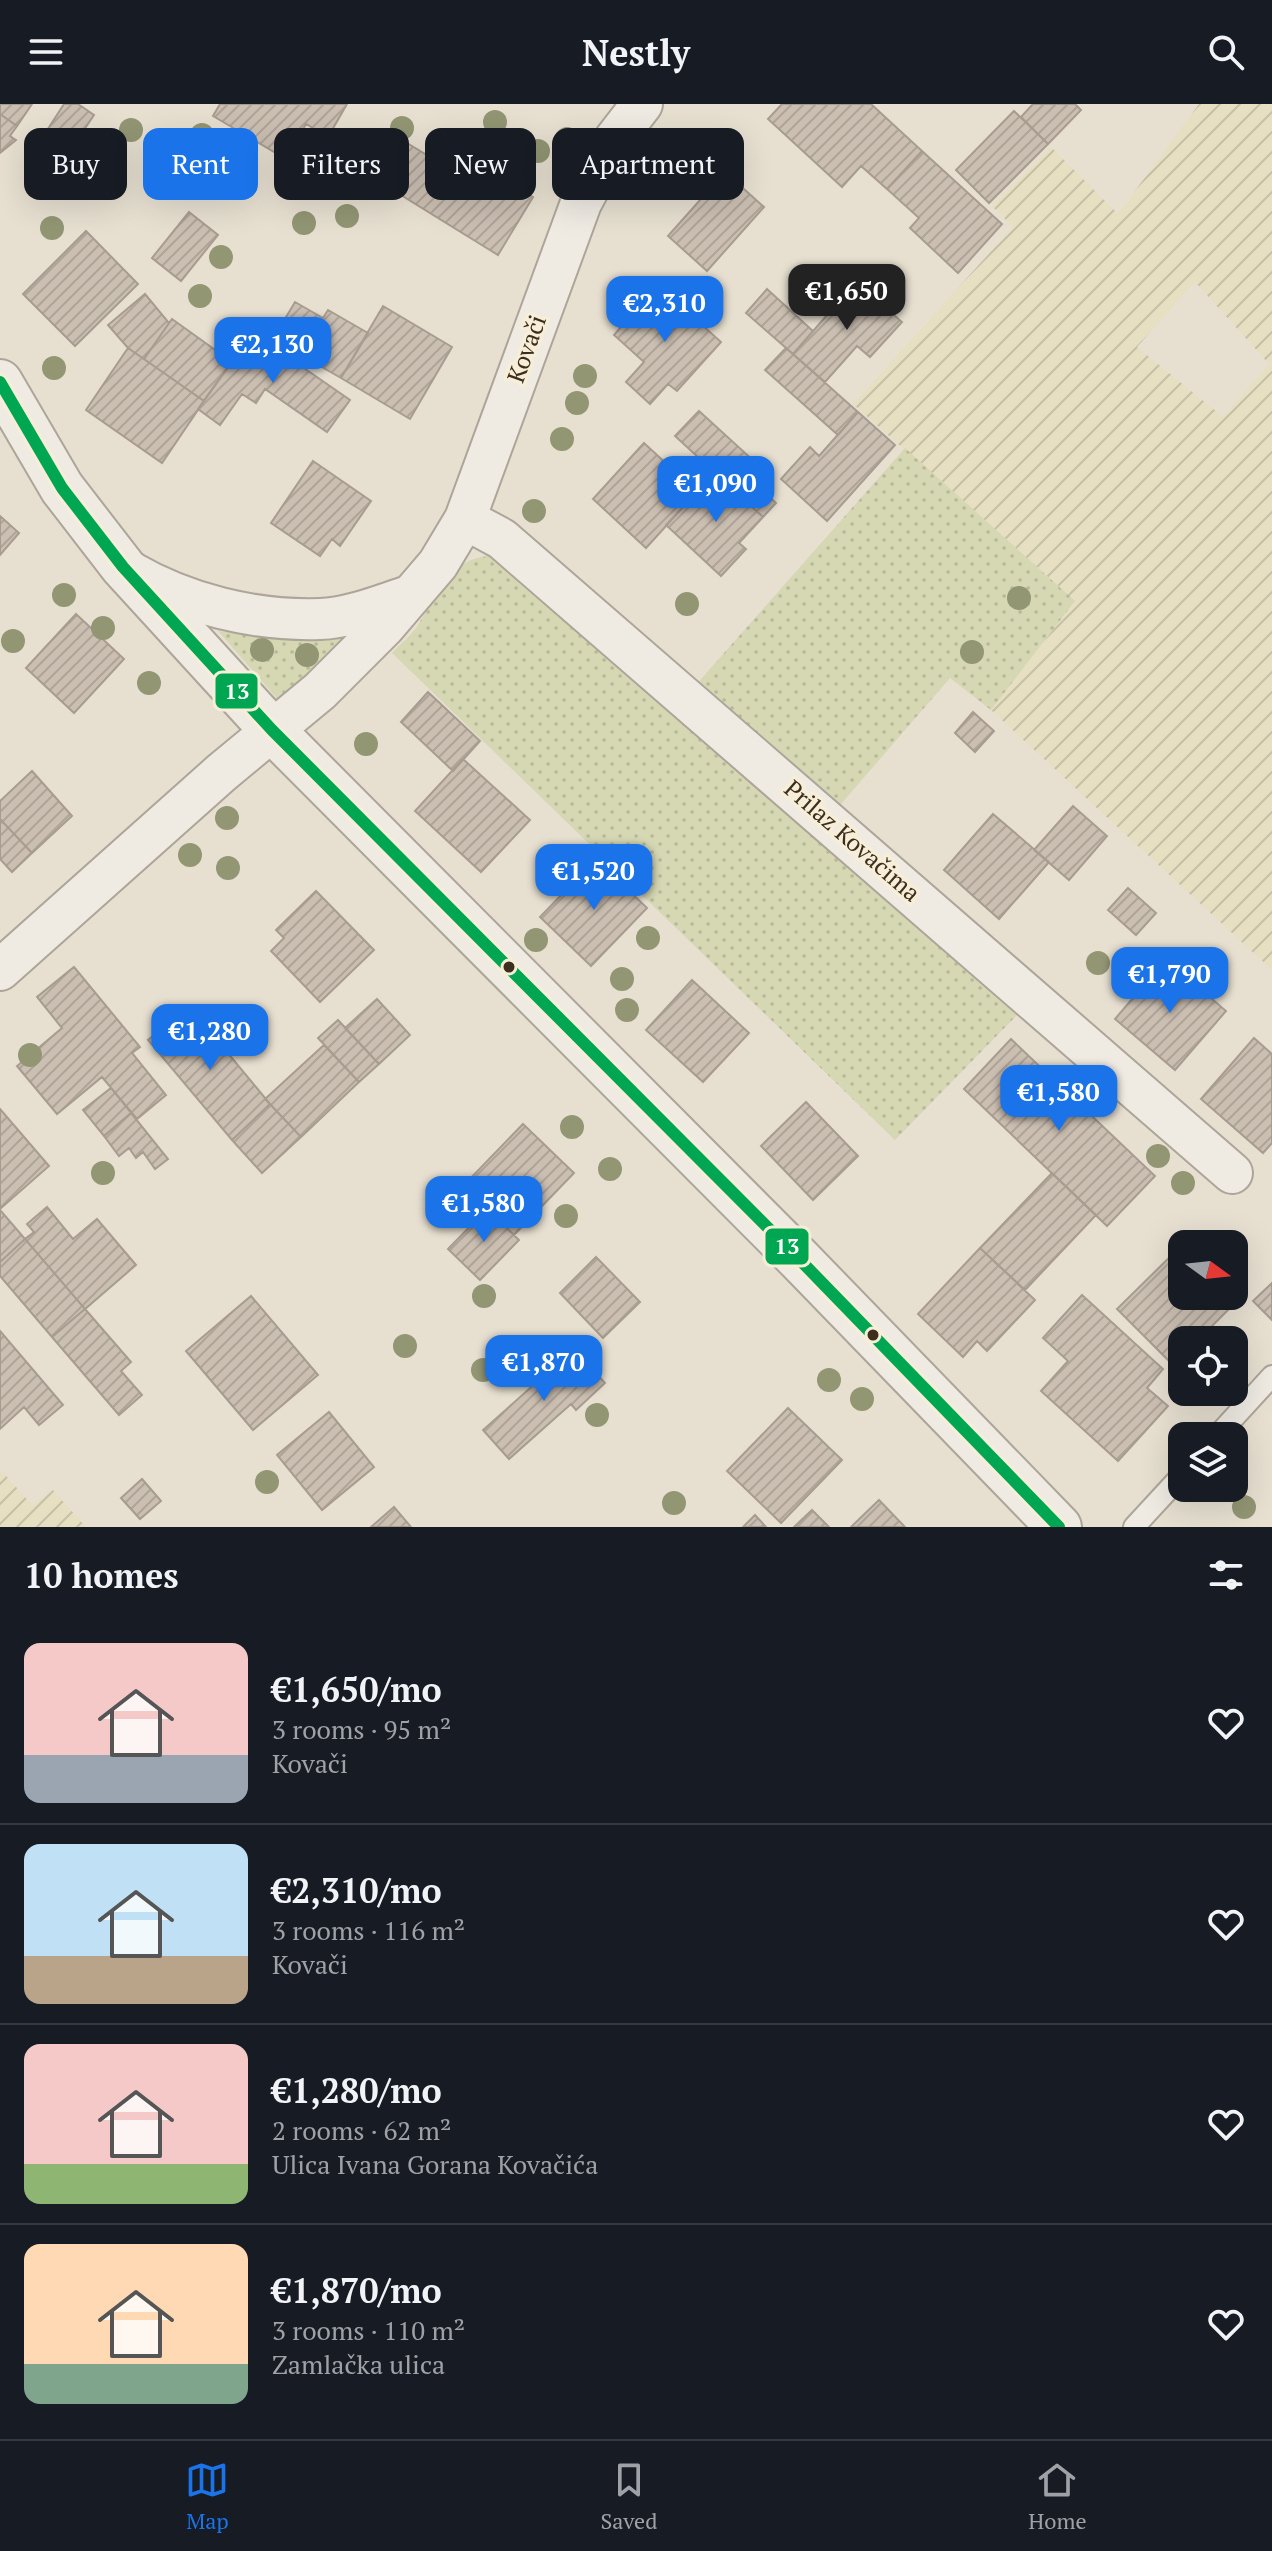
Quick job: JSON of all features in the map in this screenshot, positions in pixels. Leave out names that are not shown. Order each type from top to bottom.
[{"type":"street","name":"Kovači","points":[[0,970],[320,691],[438,564],[465,519],[581,203],[615,139],[642,104]]},
{"type":"street","points":[[0,382],[62,488],[123,567],[272,730],[800,1260],[1059,1527]]},
{"type":"street","name":"Prilaz Kovačima","points":[[465,519],[502,539],[1232,1173]]},
{"type":"street","points":[[123,567],[157,587],[187,599],[228,610],[274,617],[321,619],[364,611],[413,594]]},
{"type":"lane","points":[[1230,1422],[1272,1376]]},
{"type":"lane","points":[[1134,1527],[1168,1490]]},
{"type":"shaded area","points":[[1199,104],[1272,104],[1272,970],[991,710],[1075,601],[853,404],[1013,227],[992,206],[1051,147],[1118,214]],"holes":[[[1195,282],[1269,364],[1223,417],[1137,347]]]},
{"type":"shaded area","points":[[0,1469],[33,1506],[53,1490],[86,1527],[0,1527]]},
{"type":"green space","points":[[905,448],[1075,601],[991,710],[950,678],[835,811],[694,687]]},
{"type":"green space","points":[[493,555],[1020,1012],[895,1140],[392,653],[415,629],[454,570],[477,558]]},
{"type":"green space","points":[[354,630],[280,702],[218,631],[274,638]]},
{"type":"building","points":[[0,104],[32,104],[17,126],[0,114]]},
{"type":"building","points":[[64,104],[78,104],[94,115],[85,128],[49,128]]},
{"type":"building","points":[[220,104],[347,104],[333,128],[313,128],[306,124],[304,128],[274,128],[274,152],[258,143],[258,128],[233,128],[213,116]]},
{"type":"building","points":[[782,104],[871,104],[922,151],[887,189],[861,166],[842,187],[768,119]]},
{"type":"building","points":[[1033,104],[1075,104],[1081,110],[1048,144],[1021,117]]},
{"type":"building","points":[[1014,111],[1048,144],[989,203],[956,170]]},
{"type":"building","points":[[0,114],[17,126],[10,136],[16,140],[0,153]]},
{"type":"building","points":[[409,144],[425,154],[425,200],[531,200],[498,255],[409,200]]},
{"type":"building","points":[[922,151],[1002,224],[958,273],[910,228],[919,218],[887,189]]},
{"type":"building","points":[[744,189],[764,207],[707,271],[668,236],[700,200],[744,200]]},
{"type":"building","points":[[189,212],[218,235],[181,281],[152,258]]},
{"type":"building","points":[[86,231],[138,284],[75,346],[23,294]]},
{"type":"building","points":[[856,282],[902,322],[870,357],[857,346],[825,382],[793,354]]},
{"type":"building","points":[[658,285],[721,342],[677,391],[668,384],[650,404],[626,382],[644,362],[614,335]]},
{"type":"building","points":[[767,289],[813,331],[793,354],[746,313]]},
{"type":"building","points":[[145,294],[169,323],[144,359],[128,348],[108,325]]},
{"type":"building","points":[[295,302],[323,318],[328,310],[368,333],[341,378],[273,339]]},
{"type":"building","points":[[383,306],[452,347],[410,419],[341,378]]},
{"type":"building","points":[[172,319],[232,362],[204,401],[144,359]]},
{"type":"building","points":[[252,332],[350,400],[327,432],[265,389],[256,403],[242,394],[220,425],[198,409]]},
{"type":"building","points":[[128,348],[204,401],[162,463],[86,410]]},
{"type":"building","points":[[786,348],[858,412],[838,435],[765,370]]},
{"type":"building","points":[[699,411],[767,473],[756,485],[776,503],[763,517],[675,436]]},
{"type":"building","points":[[858,412],[895,445],[827,521],[781,479],[810,447],[819,456]]},
{"type":"building","points":[[644,443],[697,492],[646,548],[593,499]]},
{"type":"building","points":[[313,461],[371,501],[340,546],[332,539],[320,556],[271,523]]},
{"type":"building","points":[[715,473],[763,517],[739,543],[746,549],[721,576],[666,525]]},
{"type":"building","points":[[0,516],[19,533],[0,555]]},
{"type":"building","points":[[76,614],[124,659],[74,713],[26,668]]},
{"type":"building","points":[[428,692],[480,741],[453,771],[401,722]]},
{"type":"building","points":[[973,712],[994,731],[975,752],[955,733]]},
{"type":"building","points":[[463,759],[530,820],[481,872],[415,811]]},
{"type":"building","points":[[32,771],[72,816],[32,853],[0,819],[0,801]]},
{"type":"building","points":[[1073,806],[1107,836],[1069,880],[1034,850]]},
{"type":"building","points":[[993,814],[1049,862],[999,919],[944,870]]},
{"type":"building","points":[[0,819],[32,853],[12,872],[0,859]]},
{"type":"building","points":[[596,859],[647,908],[591,966],[540,917]]},
{"type":"building","points":[[1128,888],[1156,913],[1136,935],[1108,910]]},
{"type":"building","points":[[316,891],[374,950],[320,1002],[271,951],[284,938],[276,930]]},
{"type":"building","points":[[1166,959],[1226,1011],[1175,1070],[1115,1019]]},
{"type":"building","points":[[74,967],[140,1047],[132,1053],[166,1095],[137,1119],[102,1077],[57,1114],[17,1066],[62,1028],[37,997]]},
{"type":"building","points":[[692,980],[749,1033],[703,1082],[646,1030]]},
{"type":"building","points":[[377,999],[410,1035],[379,1064],[345,1028]]},
{"type":"building","points":[[189,1006],[270,1104],[232,1140],[148,1040]]},
{"type":"building","points":[[338,1020],[379,1064],[359,1082],[318,1038]]},
{"type":"building","points":[[1254,1038],[1272,1054],[1272,1143],[1263,1153],[1201,1099]]},
{"type":"building","points":[[1011,1039],[1155,1176],[1107,1226],[964,1089]]},
{"type":"building","points":[[324,1045],[359,1082],[301,1137],[265,1099]]},
{"type":"building","points":[[111,1088],[131,1113],[104,1136],[83,1110]]},
{"type":"building","points":[[806,1102],[858,1156],[813,1200],[761,1146]]},
{"type":"building","points":[[270,1104],[301,1137],[262,1173],[232,1140]]},
{"type":"building","points":[[0,1109],[49,1166],[0,1209]]},
{"type":"building","points":[[131,1113],[168,1159],[155,1169],[143,1152],[136,1158],[129,1148],[119,1156],[104,1136]]},
{"type":"building","points":[[523,1124],[574,1173],[514,1235],[463,1186]]},
{"type":"building","points":[[1052,1173],[1096,1215],[1025,1290],[980,1248]]},
{"type":"building","points":[[47,1207],[73,1239],[97,1219],[136,1265],[85,1309],[25,1239],[34,1232],[27,1224]]},
{"type":"building","points":[[487,1209],[519,1240],[480,1280],[448,1249]]},
{"type":"building","points":[[0,1210],[25,1239],[0,1262]]},
{"type":"building","points":[[25,1239],[85,1309],[52,1337],[0,1276],[0,1262]]},
{"type":"building","points":[[980,1248],[1035,1300],[987,1351],[977,1341],[963,1357],[918,1314]]},
{"type":"building","points":[[596,1257],[640,1302],[603,1338],[560,1293]]},
{"type":"building","points":[[1168,1259],[1168,1310],[1228,1310],[1212,1326],[1168,1326],[1168,1360],[1117,1309]]},
{"type":"building","points":[[1272,1283],[1272,1320],[1253,1301]]},
{"type":"building","points":[[1082,1295],[1163,1369],[1147,1388],[1168,1406],[1118,1461],[1041,1391],[1068,1361],[1043,1338]]},
{"type":"building","points":[[251,1296],[318,1375],[253,1430],[186,1351]]},
{"type":"building","points":[[85,1309],[131,1362],[121,1371],[142,1395],[119,1415],[52,1337]]},
{"type":"building","points":[[0,1331],[63,1405],[39,1425],[24,1407],[0,1429]]},
{"type":"building","points":[[574,1349],[605,1383],[576,1410],[571,1404],[509,1459],[483,1430]]},
{"type":"building","points":[[788,1408],[842,1460],[781,1523],[727,1471]]},
{"type":"building","points":[[329,1412],[374,1467],[322,1510],[277,1455]]},
{"type":"building","points":[[142,1479],[161,1501],[140,1519],[121,1498]]},
{"type":"building","points":[[879,1500],[905,1527],[851,1527]]},
{"type":"building","points":[[394,1507],[411,1527],[371,1527]]},
{"type":"building","points":[[812,1510],[829,1527],[794,1527]]},
{"type":"building","points":[[755,1515],[766,1527],[743,1527]]},
{"type":"transit line","name":"13","points":[[0,382],[62,488],[123,567],[272,730],[800,1260],[1059,1527]]}]
